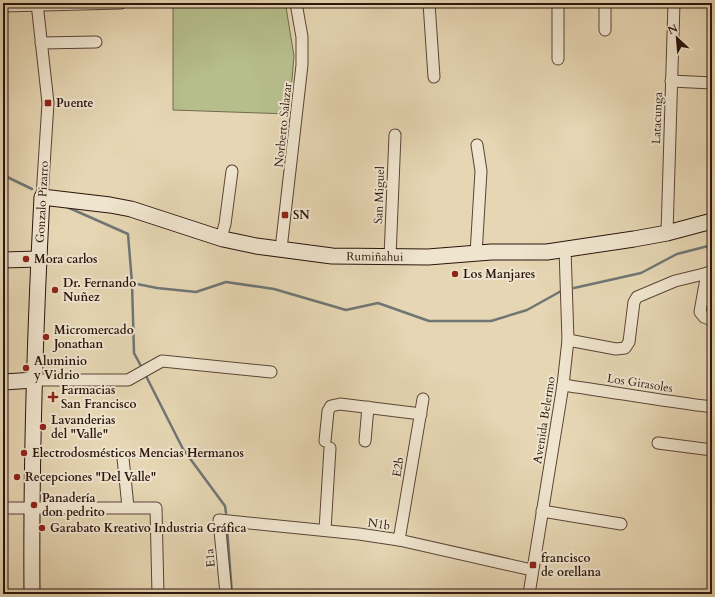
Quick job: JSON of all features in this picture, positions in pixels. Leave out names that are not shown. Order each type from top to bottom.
[{"type":"street","points":[[3,6],[121,3]]},
{"type":"street","name":"Norberto Salazar","points":[[281,249],[302,65],[302,37],[296,3]]},
{"type":"street","points":[[429,3],[434,77]]},
{"type":"street","points":[[558,3],[558,59]]},
{"type":"street","points":[[605,3],[605,30]]},
{"type":"street","name":"Latacunga","points":[[667,233],[674,3]]},
{"type":"street","name":"Gonzalo Pizarro","points":[[32,594],[32,508],[35,380],[39,259],[48,103],[37,4]]},
{"type":"street","points":[[41,43],[96,42]]},
{"type":"street","points":[[671,80],[712,82]]},
{"type":"street","name":"San Miguel","points":[[390,257],[395,135]]},
{"type":"street","points":[[476,254],[481,171],[477,145]]},
{"type":"street","points":[[221,238],[225,224],[232,171]]},
{"type":"street","name":"Rumiñahui","points":[[42,196],[131,209],[221,238],[256,246],[332,256],[428,257],[547,252],[634,239],[711,223]]},
{"type":"street","name":"Avenida Belermo","points":[[528,594],[563,386],[568,340],[565,249]]},
{"type":"street","points":[[3,260],[39,259]]},
{"type":"street","points":[[568,340],[616,349],[624,348],[629,342],[634,302],[637,297],[675,281],[710,272],[700,312],[704,317],[712,320]]},
{"type":"street","points":[[3,382],[35,380],[128,380],[162,361],[271,372]]},
{"type":"street","name":"Los Girasoles","points":[[563,386],[712,407]]},
{"type":"street","name":"E2b","points":[[399,540],[423,399]]},
{"type":"street","points":[[325,530],[328,411],[332,406],[340,404],[421,414]]},
{"type":"street","points":[[365,441],[368,408]]},
{"type":"street","points":[[658,443],[712,450]]},
{"type":"street","points":[[123,458],[128,507]]},
{"type":"street","points":[[3,508],[156,508],[158,594]]},
{"type":"street","points":[[542,511],[621,524]]},
{"type":"street","name":"N1b","points":[[219,520],[325,530],[399,540],[532,570]]},
{"type":"street","name":"E1a","points":[[219,520],[226,594]]},
{"type":"green space","points":[[173,7],[286,7],[294,56],[289,114],[173,110]]},
{"type":"waterway","points":[[3,175],[32,189]]},
{"type":"waterway","points":[[67,207],[128,234],[132,283],[157,288],[196,292],[226,282],[274,289],[346,310],[378,303],[429,321],[491,321],[527,310],[563,290]]},
{"type":"waterway","points":[[574,288],[641,273],[677,254],[712,245]]},
{"type":"waterway","points":[[132,283],[134,353],[142,368]]},
{"type":"waterway","points":[[145,374],[183,449],[225,506],[226,513]]},
{"type":"waterway","points":[[227,528],[232,594]]},
{"type":"place","name":"Puente","points":[[48,103]]},
{"type":"place","name":"SN","points":[[285,215]]},
{"type":"place","name":"Mora carlos","points":[[26,259]]},
{"type":"place","name":"Los Manjares","points":[[455,274]]},
{"type":"place","name":"Dr. Fernando Nuñez","points":[[55,290]]},
{"type":"place","name":"Micromercado Jonathan","points":[[46,337]]},
{"type":"place","name":"Aluminio y Vidrio","points":[[26,368]]},
{"type":"place","name":"Farmacias San Francisco","points":[[53,397]]},
{"type":"place","name":"Lavanderias del \"Valle\"","points":[[43,427]]},
{"type":"place","name":"Electrodosmésticos Mencias Hermanos","points":[[24,453]]},
{"type":"place","name":"Recepciones \"Del Valle\"","points":[[17,477]]},
{"type":"place","name":"Panadería don pedrito","points":[[34,505]]},
{"type":"place","name":"Garabato Kreativo Industria Gráfica","points":[[42,528]]},
{"type":"place","name":"francisco de orellana","points":[[533,565]]}]
